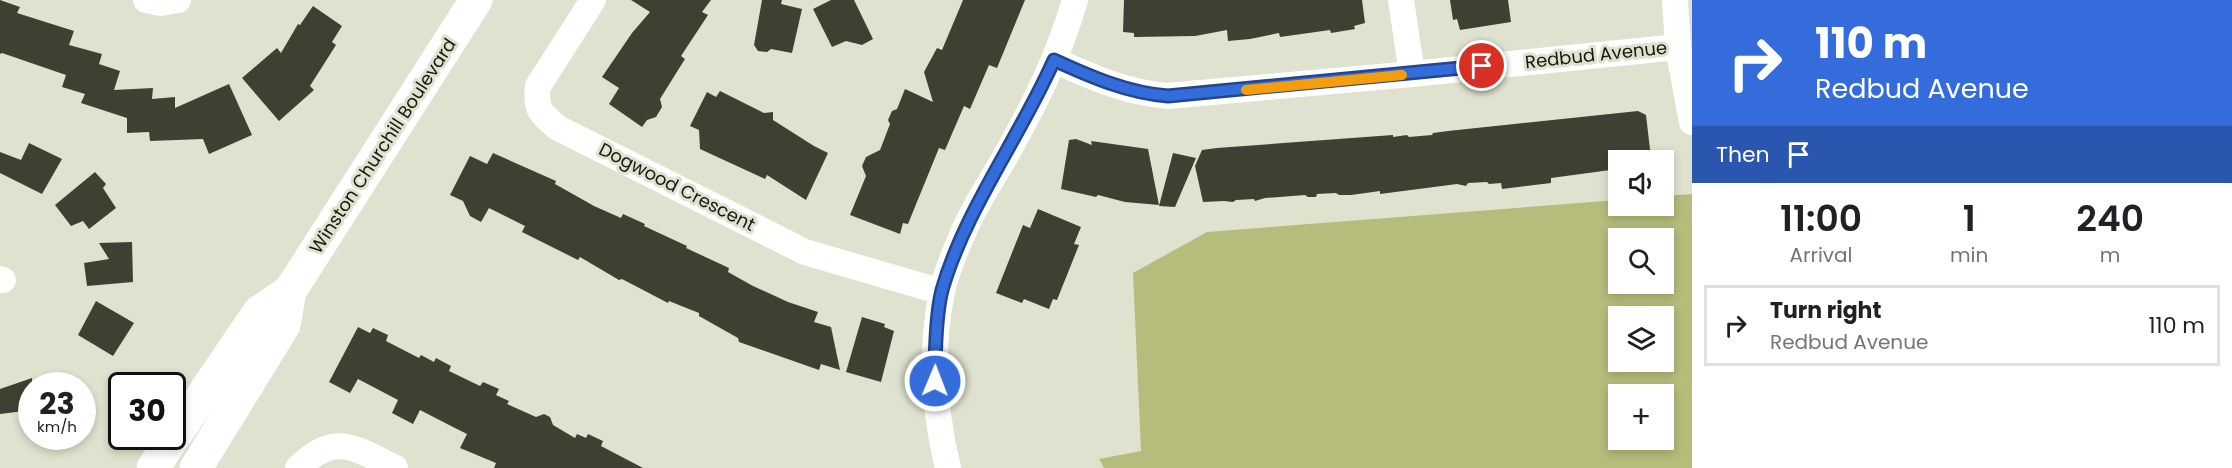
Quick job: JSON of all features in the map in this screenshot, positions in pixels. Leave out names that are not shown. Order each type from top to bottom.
[{"type":"main road","name":"Winston Churchill Boulevard","points":[[195,468],[284,325],[290,291],[476,0]]},
{"type":"main road","name":"Winston Churchill Boulevard","points":[[153,468],[258,312],[290,291]]},
{"type":"street","points":[[146,0],[161,3],[178,0]]},
{"type":"street","name":"Dogwood Crescent","points":[[593,0],[538,86],[536,100],[541,114],[558,128],[805,252],[942,292]]},
{"type":"street","points":[[948,468],[938,423],[935,381],[935,355],[942,292],[963,232],[1035,103],[1054,60],[1075,0]]},
{"type":"street","points":[[1401,0],[1412,74]]},
{"type":"street","points":[[1675,0],[1678,47],[1692,122]]},
{"type":"street","name":"Redbud Avenue","points":[[1054,60],[1132,91],[1168,96],[1678,47]]},
{"type":"street","points":[[298,468],[316,451],[334,446],[357,448],[395,468]]},
{"type":"green space","points":[[1692,194],[1692,468],[1104,468],[1099,459],[1141,451],[1133,273],[1207,232],[1608,201],[1608,216],[1674,216],[1674,195]]},
{"type":"building","points":[[0,0],[20,7],[17,13],[74,31],[69,45],[102,54],[99,64],[120,71],[114,90],[153,88],[152,99],[175,97],[175,108],[229,84],[252,135],[209,154],[203,139],[150,141],[149,132],[127,133],[127,118],[81,103],[85,94],[62,87],[66,75],[0,54]]},
{"type":"building","points":[[631,0],[711,0],[702,12],[708,15],[681,56],[685,59],[660,99],[662,107],[656,117],[647,120],[642,127],[609,104],[619,88],[602,77],[632,33],[650,12]]},
{"type":"building","points":[[762,0],[782,0],[781,4],[802,9],[792,53],[771,49],[767,52],[758,51],[754,45]]},
{"type":"building","points":[[831,0],[854,0],[873,39],[862,45],[846,41],[832,47],[813,9]]},
{"type":"building","points":[[963,0],[1025,0],[997,68],[989,65],[970,109],[964,106],[945,150],[939,148],[908,224],[903,223],[900,234],[850,215],[866,176],[862,166],[866,157],[880,150],[890,124],[888,120],[892,111],[897,109],[905,89],[933,102],[924,72],[937,48],[942,50]]},
{"type":"building","points":[[1124,0],[1362,0],[1365,23],[1354,26],[1355,29],[1331,33],[1330,30],[1280,37],[1279,33],[1228,41],[1227,30],[1195,36],[1134,37],[1134,33],[1123,32]]},
{"type":"building","points":[[1450,0],[1508,0],[1511,22],[1460,30],[1457,19],[1453,20]]},
{"type":"building","points":[[313,6],[342,26],[332,42],[336,45],[310,86],[314,90],[279,121],[242,78],[277,48],[281,53],[298,24],[300,25]]},
{"type":"building","points":[[720,91],[764,113],[773,112],[773,120],[828,153],[806,200],[767,175],[765,179],[700,149],[699,130],[690,126],[707,92],[716,97]]},
{"type":"building","points":[[1638,111],[1646,115],[1650,150],[1608,150],[1608,170],[1551,178],[1551,183],[1502,189],[1501,183],[1468,183],[1466,186],[1457,184],[1380,194],[1380,191],[1351,195],[1317,194],[1316,197],[1305,195],[1233,202],[1203,202],[1195,166],[1202,150],[1393,135],[1393,137],[1407,135],[1409,137]]},
{"type":"building","points":[[1076,139],[1092,145],[1091,141],[1148,149],[1159,205],[1125,202],[1061,189],[1069,140]]},
{"type":"building","points":[[29,143],[62,159],[42,194],[0,173],[0,152],[21,160]]},
{"type":"building","points":[[493,153],[556,181],[555,184],[594,206],[621,218],[623,214],[645,224],[644,226],[687,246],[686,248],[729,268],[728,272],[753,286],[788,302],[818,312],[814,322],[831,327],[840,370],[821,364],[819,370],[739,342],[738,338],[699,316],[699,313],[669,301],[668,303],[622,279],[619,280],[580,257],[578,260],[522,232],[525,226],[489,208],[481,222],[470,216],[463,201],[450,195],[470,156],[487,164]]},
{"type":"building","points":[[1173,153],[1196,158],[1175,207],[1159,206]]},
{"type":"building","points":[[95,172],[106,184],[103,188],[116,208],[89,229],[83,221],[71,226],[55,205]]},
{"type":"building","points":[[1038,209],[1081,227],[1074,244],[1079,245],[1057,300],[1053,299],[1049,309],[1024,299],[1022,303],[996,293],[1023,225],[1030,228]]},
{"type":"building","points":[[132,242],[133,282],[87,286],[84,263],[109,259],[99,243]]},
{"type":"building","points":[[96,301],[134,323],[113,356],[78,335]]},
{"type":"building","points":[[862,317],[885,324],[884,327],[894,331],[881,382],[846,372]]},
{"type":"building","points":[[358,327],[370,333],[373,328],[388,335],[386,341],[419,358],[421,355],[434,362],[436,358],[451,366],[449,371],[480,386],[483,382],[499,389],[496,395],[509,401],[507,404],[536,417],[544,414],[550,417],[553,425],[575,438],[577,434],[586,438],[588,434],[603,441],[601,446],[643,468],[494,468],[496,463],[460,448],[467,434],[420,410],[413,424],[392,413],[398,400],[358,379],[350,393],[329,382]]},
{"type":"building","points":[[18,383],[18,412],[0,414],[0,389]]},
{"type":"slow traffic","points":[[1246,90],[1402,75]]},
{"type":"route","points":[[935,381],[935,355],[942,292],[963,232],[1035,103],[1054,60],[1132,91],[1168,96],[1482,66]]}]
